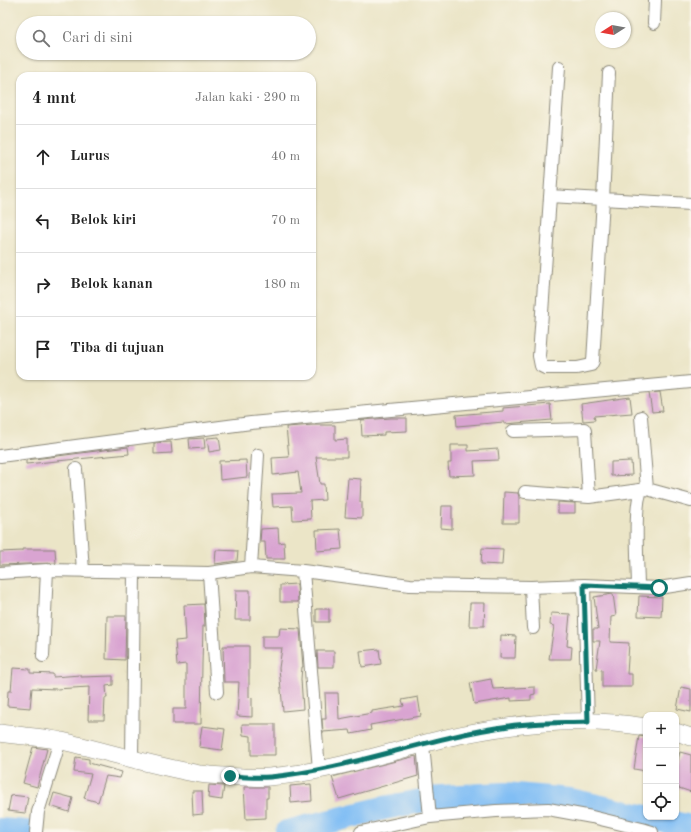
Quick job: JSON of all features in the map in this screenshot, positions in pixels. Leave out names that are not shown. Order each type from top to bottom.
[{"type":"main road","points":[[0,733],[60,741],[201,774],[268,777],[319,770],[446,738],[508,726],[532,723],[588,722],[628,724],[643,726]]},
{"type":"main road","points":[[679,733],[691,737]]},
{"type":"street","points":[[654,23],[655,0]]},
{"type":"street","points":[[559,67],[539,360],[541,366],[545,368],[577,368],[591,365],[593,361],[609,73]]},
{"type":"street","points":[[550,196],[691,204]]},
{"type":"street","points":[[0,456],[251,423],[691,382]]},
{"type":"street","points":[[638,587],[637,507],[639,494],[644,489],[641,417]]},
{"type":"street","points":[[513,431],[584,429],[589,497]]},
{"type":"street","points":[[251,567],[258,455]]},
{"type":"street","points":[[76,469],[83,571]]},
{"type":"street","points":[[525,492],[589,497],[644,489],[691,501]]},
{"type":"street","points":[[0,574],[47,570],[208,573],[251,567],[303,571],[410,585],[531,587],[584,585],[659,588],[691,583]]},
{"type":"street","points":[[43,656],[47,570]]},
{"type":"street","points":[[303,571],[319,770]]},
{"type":"street","points":[[132,759],[134,572]]},
{"type":"street","points":[[208,573],[216,692]]},
{"type":"street","points":[[584,585],[588,722]]},
{"type":"street","points":[[531,587],[533,628]]},
{"type":"street","points":[[36,832],[38,812],[60,741]]},
{"type":"street","points":[[423,745],[430,813]]},
{"type":"street","points":[[361,832],[430,813],[548,809],[642,828],[652,832]]},
{"type":"building","points":[[660,392],[663,411],[652,412],[649,393]]},
{"type":"building","points":[[630,397],[632,413],[594,416],[595,420],[583,421],[581,404]]},
{"type":"building","points":[[550,404],[552,420],[457,426],[456,415],[503,411],[503,408]]},
{"type":"building","points":[[407,418],[407,431],[384,432],[384,435],[362,436],[361,420]]},
{"type":"building","points":[[335,425],[335,440],[347,439],[347,457],[316,457],[320,484],[324,484],[325,500],[310,501],[311,519],[293,520],[292,506],[273,507],[272,494],[301,493],[298,472],[273,475],[272,458],[289,457],[286,427]]},
{"type":"building","points":[[219,437],[221,450],[209,452],[207,438]]},
{"type":"building","points":[[204,438],[205,448],[190,449],[189,439]]},
{"type":"building","points":[[171,442],[172,453],[154,454],[154,443]]},
{"type":"building","points":[[451,445],[468,445],[468,451],[498,449],[499,460],[474,461],[475,475],[449,476],[448,463],[451,463]]},
{"type":"building","points":[[128,447],[129,454],[26,464],[26,460]]},
{"type":"building","points":[[246,460],[247,477],[220,480],[219,461]]},
{"type":"building","points":[[631,461],[632,475],[611,476],[611,462]]},
{"type":"building","points":[[348,478],[361,479],[360,502],[362,502],[362,518],[345,517]]},
{"type":"building","points":[[504,492],[518,493],[519,523],[503,523]]},
{"type":"building","points":[[558,502],[575,503],[575,513],[558,513]]},
{"type":"building","points":[[442,506],[452,506],[452,529],[441,528]]},
{"type":"building","points":[[278,528],[279,543],[284,542],[285,559],[266,559],[265,542],[260,542],[261,529]]},
{"type":"building","points":[[340,529],[342,549],[317,551],[316,530]]},
{"type":"building","points":[[482,548],[503,549],[502,565],[481,564]]},
{"type":"building","points":[[22,549],[55,549],[56,563],[0,565],[0,552],[22,551]]},
{"type":"building","points":[[216,550],[238,551],[237,561],[215,564]]},
{"type":"building","points":[[297,584],[298,602],[280,602],[280,585]]},
{"type":"building","points":[[236,590],[250,590],[250,620],[235,620]]},
{"type":"building","points":[[613,594],[616,616],[611,617],[610,642],[629,643],[627,674],[632,674],[632,687],[602,687],[602,670],[596,669],[600,641],[593,641],[593,629],[598,629],[594,597]]},
{"type":"building","points":[[639,596],[662,597],[661,617],[638,616]]},
{"type":"building","points":[[470,603],[485,603],[484,626],[469,626]]},
{"type":"building","points":[[204,604],[205,626],[203,626],[201,724],[173,724],[173,709],[186,709],[186,664],[177,665],[175,641],[186,640],[184,605]]},
{"type":"building","points":[[316,609],[329,609],[329,622],[316,622]]},
{"type":"building","points":[[551,613],[570,614],[567,646],[572,647],[571,659],[549,659],[554,626],[550,625]]},
{"type":"building","points":[[107,616],[126,616],[125,660],[106,659]]},
{"type":"building","points":[[280,628],[300,629],[303,667],[301,679],[303,709],[283,711],[279,668],[282,648],[262,648],[262,636],[279,636]]},
{"type":"building","points":[[501,635],[516,636],[515,658],[500,658]]},
{"type":"building","points":[[223,646],[249,646],[249,697],[252,698],[252,717],[237,716],[239,682],[224,682]]},
{"type":"building","points":[[379,649],[381,664],[362,667],[360,651]]},
{"type":"building","points":[[317,651],[334,651],[334,667],[318,667]]},
{"type":"building","points":[[13,668],[30,669],[30,673],[53,674],[53,677],[81,675],[81,677],[113,676],[113,685],[106,686],[107,698],[105,698],[104,720],[88,720],[89,687],[56,689],[32,688],[30,708],[7,706],[8,691],[11,691]]},
{"type":"building","points":[[491,679],[493,689],[535,687],[535,694],[531,695],[531,700],[511,701],[511,698],[474,704],[470,683]]},
{"type":"building","points":[[681,687],[691,689],[691,712],[677,709]]},
{"type":"building","points":[[325,693],[338,693],[339,719],[372,713],[372,711],[404,706],[402,700],[418,697],[421,716],[370,725],[371,730],[351,734],[350,730],[323,732],[322,719],[326,719]]},
{"type":"building","points":[[242,724],[275,724],[275,755],[251,755],[251,736],[243,735]]},
{"type":"building","points":[[202,726],[225,729],[222,750],[199,747]]},
{"type":"building","points":[[639,736],[643,737],[643,770],[634,769]]},
{"type":"building","points":[[33,747],[47,749],[37,787],[23,783]]},
{"type":"building","points":[[680,752],[691,755],[691,792],[679,788]]},
{"type":"building","points":[[416,756],[418,776],[339,799],[332,777]]},
{"type":"building","points":[[76,757],[89,759],[89,763],[122,772],[120,778],[106,776],[98,802],[84,798],[91,774],[74,772]]},
{"type":"building","points":[[311,784],[312,801],[291,803],[290,786]]},
{"type":"building","points":[[209,785],[224,786],[222,800],[208,798]]},
{"type":"building","points":[[244,787],[268,787],[268,798],[266,798],[266,818],[246,819]]},
{"type":"building","points":[[192,791],[202,791],[203,814],[193,815]]},
{"type":"building","points":[[54,793],[73,798],[69,812],[50,806]]},
{"type":"building","points":[[11,795],[28,797],[25,813],[8,811]]},
{"type":"waterway","points":[[287,832],[384,808],[441,797],[505,794],[570,800],[691,827]]},
{"type":"waterway","points":[[0,830],[26,832]]},
{"type":"route","points":[[230,776],[268,777],[319,770],[446,738],[508,726],[532,723],[588,722],[584,585],[659,588]]}]
